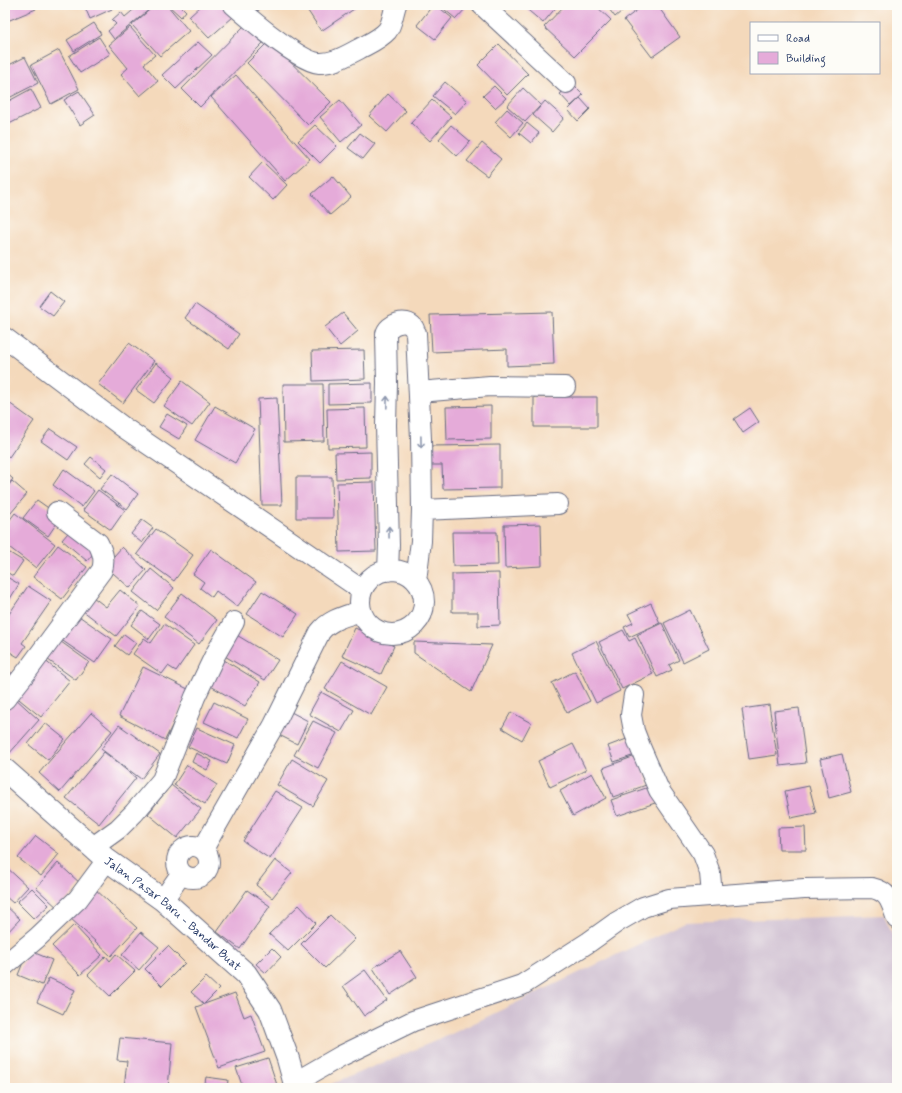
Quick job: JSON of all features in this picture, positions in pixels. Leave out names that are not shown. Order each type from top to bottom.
[{"type":"street","points":[[234,5],[279,42],[309,61],[318,63],[339,59],[382,36],[388,30],[396,5]]},
{"type":"street","points":[[482,5],[566,83]]},
{"type":"street","points":[[388,571],[389,517],[386,425],[386,334],[390,327],[397,324],[408,324],[413,327],[416,333],[421,439],[421,541],[416,581]]},
{"type":"street","points":[[5,338],[123,427],[362,590]]},
{"type":"street","points":[[419,392],[490,386],[565,387]]},
{"type":"street","points":[[422,510],[558,504]]},
{"type":"street","points":[[5,699],[102,570],[104,558],[98,543],[57,512]]},
{"type":"street","points":[[388,571],[407,574],[416,581],[422,590],[424,600],[424,611],[412,628],[403,633],[392,635],[382,633],[373,628],[361,611],[360,601],[362,590],[367,583],[373,577],[388,571]]},
{"type":"street","points":[[163,900],[181,874],[188,878],[196,879],[203,876],[208,870],[210,862],[208,855],[203,849],[274,725],[320,632],[325,625],[361,611]]},
{"type":"street","points":[[5,965],[37,938],[78,899],[100,853],[118,828],[134,813],[162,780],[198,690],[215,655],[234,622]]},
{"type":"street","points":[[634,695],[631,716],[634,731],[641,749],[659,790],[703,854],[710,873],[712,895]]},
{"type":"street","name":"Jalan Pasar Baru - Bandar Buat","points":[[5,770],[100,853],[163,900],[246,974],[270,1010],[288,1059],[295,1085]]},
{"type":"street","points":[[295,1085],[341,1056],[413,1021],[522,985],[577,950],[617,922],[643,907],[669,899],[804,889],[872,888],[880,890],[889,897],[897,919]]},
{"type":"shaded area","points":[[884,915],[897,944],[897,1088],[332,1088],[331,1084],[445,1037],[685,922]]},
{"type":"building","points":[[5,5],[34,5],[36,9],[5,22]]},
{"type":"building","points":[[84,5],[111,5],[112,9],[90,19]]},
{"type":"building","points":[[139,5],[148,5],[151,8],[114,39],[108,31],[116,24],[112,20],[121,12],[125,17]]},
{"type":"building","points":[[155,5],[167,5],[189,31],[160,56],[132,25]]},
{"type":"building","points":[[168,5],[180,5],[186,11],[181,17]]},
{"type":"building","points":[[202,5],[222,5],[233,17],[209,38],[189,17]]},
{"type":"building","points":[[252,5],[265,5],[258,11]]},
{"type":"building","points":[[317,5],[360,5],[321,31],[308,11]]},
{"type":"building","points":[[433,5],[436,5],[452,18],[435,39],[417,25]]},
{"type":"building","points":[[439,5],[463,5],[466,8],[456,19]]},
{"type":"building","points":[[522,5],[558,5],[543,23]]},
{"type":"building","points":[[565,5],[595,5],[611,20],[575,56],[544,27]]},
{"type":"building","points":[[606,5],[629,5],[615,17]]},
{"type":"building","points":[[644,5],[657,5],[680,37],[652,57],[624,20]]},
{"type":"building","points":[[248,22],[266,40],[200,107],[182,89]]},
{"type":"building","points":[[94,23],[101,34],[74,51],[67,40]]},
{"type":"building","points":[[130,27],[155,55],[144,64],[158,81],[140,96],[121,74],[128,68],[109,45]]},
{"type":"building","points":[[99,37],[110,54],[80,73],[69,56]]},
{"type":"building","points":[[269,41],[331,102],[308,125],[247,63]]},
{"type":"building","points":[[198,42],[212,55],[176,89],[162,75]]},
{"type":"building","points":[[499,44],[528,74],[507,95],[478,65]]},
{"type":"building","points":[[59,50],[79,89],[51,104],[31,65]]},
{"type":"building","points":[[25,57],[38,83],[5,100],[5,67]]},
{"type":"building","points":[[236,75],[310,159],[285,181],[211,97]]},
{"type":"building","points":[[445,82],[467,101],[455,114],[433,96]]},
{"type":"building","points":[[572,84],[583,95],[571,106],[560,94]]},
{"type":"building","points":[[494,86],[506,98],[495,108],[483,96]]},
{"type":"building","points":[[523,88],[541,105],[525,122],[507,106]]},
{"type":"building","points":[[31,89],[41,108],[5,126],[5,103]]},
{"type":"building","points":[[79,91],[95,115],[80,125],[64,100]]},
{"type":"building","points":[[388,94],[406,111],[387,132],[369,116]]},
{"type":"building","points":[[580,98],[590,109],[578,121],[568,110]]},
{"type":"building","points":[[340,100],[361,125],[341,142],[320,117]]},
{"type":"building","points":[[432,100],[451,117],[430,141],[411,123]]},
{"type":"building","points":[[545,101],[564,118],[552,132],[533,115]]},
{"type":"building","points":[[507,109],[523,123],[511,137],[495,122]]},
{"type":"building","points":[[527,123],[539,133],[531,143],[519,133]]},
{"type":"building","points":[[315,125],[337,146],[320,163],[298,141]]},
{"type":"building","points":[[451,125],[470,141],[457,156],[439,139]]},
{"type":"building","points":[[360,133],[375,144],[363,159],[348,148]]},
{"type":"building","points":[[482,143],[501,159],[487,176],[467,161]]},
{"type":"building","points":[[263,162],[287,185],[273,200],[249,177]]},
{"type":"building","points":[[333,176],[351,197],[330,215],[312,194]]},
{"type":"building","points":[[50,291],[64,302],[53,316],[39,306]]},
{"type":"building","points":[[195,304],[239,334],[229,349],[185,318]]},
{"type":"building","points":[[552,312],[554,364],[507,366],[507,349],[432,352],[430,315]]},
{"type":"building","points":[[343,313],[358,331],[340,346],[325,327]]},
{"type":"building","points":[[129,343],[154,361],[123,403],[98,384]]},
{"type":"building","points":[[364,350],[365,379],[313,381],[312,351]]},
{"type":"building","points":[[156,363],[174,377],[154,403],[136,390]]},
{"type":"building","points":[[182,381],[210,402],[192,426],[164,406]]},
{"type":"building","points":[[372,383],[372,403],[328,404],[328,384]]},
{"type":"building","points":[[283,384],[323,384],[324,441],[284,442]]},
{"type":"building","points":[[534,397],[597,397],[597,427],[534,427]]},
{"type":"building","points":[[277,398],[282,505],[262,505],[258,399]]},
{"type":"building","points":[[5,400],[34,421],[9,457],[5,454]]},
{"type":"building","points":[[215,406],[255,429],[235,463],[195,440]]},
{"type":"building","points":[[491,406],[491,439],[447,440],[446,407]]},
{"type":"building","points":[[365,408],[366,447],[328,448],[327,409]]},
{"type":"building","points":[[750,408],[759,422],[743,433],[734,419]]},
{"type":"building","points":[[167,414],[187,426],[179,439],[159,427]]},
{"type":"building","points":[[50,429],[77,447],[68,460],[41,441]]},
{"type":"building","points":[[500,445],[500,488],[443,489],[442,465],[430,465],[430,446]]},
{"type":"building","points":[[371,452],[371,478],[336,479],[335,453]]},
{"type":"building","points":[[91,457],[106,469],[100,477],[85,464]]},
{"type":"building","points":[[64,469],[94,491],[82,507],[53,485]]},
{"type":"building","points":[[5,472],[13,479],[5,488]]},
{"type":"building","points":[[112,474],[138,494],[127,509],[100,489]]},
{"type":"building","points":[[296,477],[332,477],[333,518],[296,518]]},
{"type":"building","points":[[12,481],[27,494],[5,520],[5,490]]},
{"type":"building","points":[[374,482],[376,551],[339,552],[337,483]]},
{"type":"building","points":[[98,490],[125,510],[111,530],[83,510]]},
{"type":"building","points":[[37,500],[61,517],[48,536],[23,518]]},
{"type":"building","points":[[15,513],[55,544],[36,568],[5,544],[5,526]]},
{"type":"building","points":[[142,520],[153,528],[142,543],[131,534]]},
{"type":"building","points":[[541,524],[542,566],[505,568],[504,525]]},
{"type":"building","points":[[73,527],[98,548],[87,561],[62,540]]},
{"type":"building","points":[[156,529],[193,555],[174,581],[137,554]]},
{"type":"building","points":[[452,532],[497,532],[498,565],[453,566]]},
{"type":"building","points":[[58,545],[87,567],[62,599],[33,577]]},
{"type":"building","points":[[122,547],[146,570],[130,588],[105,566]]},
{"type":"building","points":[[211,549],[256,582],[237,607],[216,591],[212,597],[200,588],[204,582],[193,574]]},
{"type":"building","points":[[5,550],[23,561],[13,576],[5,571]]},
{"type":"building","points":[[151,569],[174,588],[156,610],[133,592]]},
{"type":"building","points":[[499,573],[500,625],[478,626],[478,612],[452,612],[452,574]]},
{"type":"building","points":[[5,576],[19,584],[5,607]]},
{"type":"building","points":[[28,586],[51,601],[22,643],[26,646],[18,657],[5,649],[5,644],[8,639],[5,637],[5,620]]},
{"type":"building","points":[[120,590],[140,606],[116,636],[78,607],[89,594],[106,607]]},
{"type":"building","points":[[262,591],[298,614],[283,637],[247,614]]},
{"type":"building","points":[[182,593],[217,620],[199,644],[164,617]]},
{"type":"building","points":[[651,603],[660,623],[629,637],[624,627],[633,623],[628,614]]},
{"type":"building","points":[[690,610],[709,649],[683,662],[664,623]]},
{"type":"building","points":[[142,611],[160,624],[149,639],[131,625]]},
{"type":"building","points":[[76,614],[112,639],[95,663],[60,639]]},
{"type":"building","points":[[662,623],[679,660],[669,665],[672,670],[657,677],[637,635]]},
{"type":"building","points":[[164,624],[194,645],[176,671],[168,666],[162,674],[133,654],[144,638],[151,643]]},
{"type":"building","points":[[355,628],[394,646],[381,674],[342,656]]},
{"type":"building","points":[[623,630],[629,641],[635,638],[653,674],[622,689],[599,642]]},
{"type":"building","points":[[124,634],[136,643],[127,655],[115,646]]},
{"type":"building","points":[[235,634],[278,660],[265,680],[223,655]]},
{"type":"building","points":[[57,639],[89,662],[76,680],[44,657]]},
{"type":"building","points":[[596,641],[620,691],[596,703],[572,653]]},
{"type":"building","points":[[414,642],[492,645],[471,692],[414,653]]},
{"type":"building","points":[[43,659],[70,681],[41,717],[14,695]]},
{"type":"building","points":[[224,660],[260,682],[245,706],[209,685]]},
{"type":"building","points":[[342,661],[387,687],[371,715],[325,689]]},
{"type":"building","points":[[5,667],[18,679],[5,693]]},
{"type":"building","points":[[143,667],[190,690],[165,740],[119,716]]},
{"type":"building","points":[[575,671],[590,701],[567,713],[552,683]]},
{"type":"building","points":[[321,692],[354,710],[341,732],[309,714]]},
{"type":"building","points":[[14,697],[39,720],[8,755],[5,752],[5,707]]},
{"type":"building","points":[[214,702],[248,719],[238,738],[204,722]]},
{"type":"building","points":[[769,705],[777,755],[749,759],[742,709]]},
{"type":"building","points":[[799,708],[806,763],[780,766],[774,711]]},
{"type":"building","points":[[291,712],[308,721],[297,744],[279,735]]},
{"type":"building","points":[[511,712],[531,723],[522,740],[502,728]]},
{"type":"building","points":[[91,713],[112,731],[60,792],[39,773]]},
{"type":"building","points":[[313,721],[337,733],[318,768],[294,755]]},
{"type":"building","points":[[45,723],[65,739],[48,760],[28,744]]},
{"type":"building","points":[[119,725],[160,754],[141,779],[101,749]]},
{"type":"building","points":[[197,728],[235,745],[227,764],[188,747]]},
{"type":"building","points":[[632,737],[638,754],[614,762],[608,746]]},
{"type":"building","points":[[573,744],[586,770],[550,787],[538,761]]},
{"type":"building","points":[[104,752],[136,778],[99,824],[66,798]]},
{"type":"building","points":[[196,753],[212,761],[207,770],[192,762]]},
{"type":"building","points":[[842,754],[851,792],[829,798],[820,759]]},
{"type":"building","points":[[638,755],[649,784],[613,797],[603,768]]},
{"type":"building","points":[[292,759],[328,781],[313,806],[277,785]]},
{"type":"building","points":[[187,765],[217,785],[205,804],[174,785]]},
{"type":"building","points":[[592,773],[606,798],[573,816],[560,791]]},
{"type":"building","points":[[171,785],[201,809],[177,838],[148,814]]},
{"type":"building","points":[[652,786],[658,802],[617,816],[611,800]]},
{"type":"building","points":[[809,786],[816,813],[791,818],[785,791]]},
{"type":"building","points":[[275,791],[303,808],[270,859],[243,841]]},
{"type":"building","points":[[805,827],[806,850],[779,850],[778,828]]},
{"type":"building","points":[[36,836],[59,854],[41,876],[18,858]]},
{"type":"building","points":[[275,860],[292,873],[272,898],[256,885]]},
{"type":"building","points":[[58,863],[81,884],[59,909],[36,888]]},
{"type":"building","points":[[5,866],[28,887],[13,903],[5,896]]},
{"type":"building","points":[[32,888],[49,905],[34,919],[17,902]]},
{"type":"building","points":[[94,888],[137,928],[111,956],[68,916]]},
{"type":"building","points":[[247,890],[270,906],[240,949],[217,932]]},
{"type":"building","points":[[5,905],[20,919],[5,935]]},
{"type":"building","points":[[299,905],[316,923],[288,951],[269,934]]},
{"type":"building","points":[[330,915],[355,939],[325,968],[301,944]]},
{"type":"building","points":[[74,925],[102,955],[80,975],[52,946]]},
{"type":"building","points":[[141,932],[159,947],[139,970],[122,955]]},
{"type":"building","points":[[168,946],[185,963],[162,986],[145,969]]},
{"type":"building","points":[[272,948],[281,957],[266,973],[256,964]]},
{"type":"building","points":[[28,950],[52,960],[42,985],[18,975]]},
{"type":"building","points":[[400,951],[417,977],[390,995],[373,968]]},
{"type":"building","points":[[116,954],[135,971],[110,996],[88,975],[106,956],[110,961]]},
{"type":"building","points":[[365,970],[387,1000],[364,1016],[343,986]]},
{"type":"building","points":[[206,977],[219,989],[204,1004],[191,992]]},
{"type":"building","points":[[49,978],[75,990],[63,1014],[37,1002]]},
{"type":"building","points":[[235,993],[244,1017],[251,1014],[265,1052],[219,1068],[196,1007]]},
{"type":"building","points":[[120,1038],[172,1043],[168,1088],[124,1088],[127,1061],[117,1060]]},
{"type":"building","points":[[268,1058],[278,1088],[243,1088],[236,1068]]},
{"type":"building","points":[[206,1077],[228,1080],[227,1088],[204,1088]]}]
